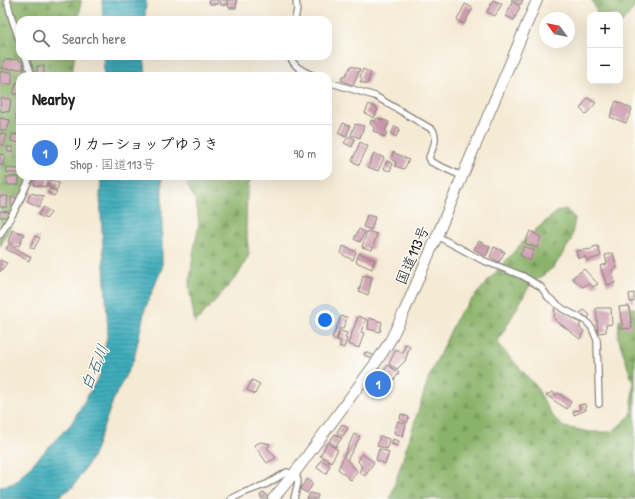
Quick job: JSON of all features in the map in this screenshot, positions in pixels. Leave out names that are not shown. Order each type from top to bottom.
[{"type":"highway","name":"国道113号","points":[[273,499],[378,361],[390,341],[437,236],[537,0]]},
{"type":"street","points":[[8,0],[16,30]]},
{"type":"street","points":[[296,0],[296,16]]},
{"type":"street","points":[[26,60],[31,72]]},
{"type":"street","points":[[292,60],[294,65],[306,72]]},
{"type":"street","points":[[332,83],[375,96],[433,130],[436,135],[429,157],[431,162],[462,176]]},
{"type":"street","points":[[0,235],[15,210],[29,180]]},
{"type":"street","points":[[437,236],[482,260],[523,276],[541,287],[548,297],[563,309],[586,321],[592,328],[597,340],[599,404]]},
{"type":"street","points":[[231,499],[267,484],[286,472],[294,473],[298,482],[295,499]]},
{"type":"green space","points":[[0,0],[81,0],[79,16],[16,16],[16,60],[74,60],[72,72],[16,72],[16,180],[35,180],[0,247]]},
{"type":"green space","points":[[592,0],[635,0],[635,7],[623,21],[623,12],[597,12]]},
{"type":"green space","points":[[186,180],[251,180],[247,193],[246,229],[249,255],[238,275],[195,323],[189,287],[199,223],[196,202]]},
{"type":"green space","points":[[566,209],[575,218],[571,241],[554,267],[530,285],[497,343],[536,386],[551,414],[564,427],[590,432],[612,432],[631,415],[633,383],[618,337],[619,320],[630,308],[635,308],[635,499],[390,499],[429,377],[458,315],[526,238],[558,211]]},
{"type":"water","points":[[102,0],[146,0],[145,16],[103,16]]},
{"type":"water","points":[[103,60],[144,60],[146,72],[104,72]]},
{"type":"water","points":[[101,180],[162,180],[162,268],[145,309],[134,359],[114,398],[93,456],[73,487],[55,499],[0,499],[0,487],[14,483],[71,424],[99,376],[108,332],[100,197]]},
{"type":"building","points":[[209,0],[218,0],[218,4],[210,4]]},
{"type":"building","points":[[220,0],[227,0],[227,5],[221,5]]},
{"type":"building","points":[[228,0],[237,0],[236,8],[229,8]]},
{"type":"building","points":[[493,0],[502,4],[495,16],[487,12]]},
{"type":"building","points":[[511,0],[523,0],[520,5]]},
{"type":"building","points":[[512,2],[520,7],[514,20],[506,16]]},
{"type":"building","points":[[465,4],[473,8],[464,24],[457,20]]},
{"type":"building","points":[[4,60],[20,60],[23,62],[23,69],[2,69]]},
{"type":"building","points":[[25,66],[28,67],[27,72],[23,72]]},
{"type":"building","points":[[37,66],[44,66],[44,72],[37,72]]},
{"type":"building","points":[[351,66],[360,69],[353,85],[341,80]]},
{"type":"building","points":[[363,69],[371,73],[367,84],[360,82],[362,79],[360,77]]},
{"type":"building","points":[[0,72],[12,72],[12,84],[0,84]]},
{"type":"building","points":[[16,85],[16,94],[13,94]]},
{"type":"building","points":[[1,98],[11,99],[9,112],[0,111]]},
{"type":"building","points":[[587,98],[596,103],[586,114],[580,109]]},
{"type":"building","points":[[616,101],[632,109],[626,123],[610,117]]},
{"type":"building","points":[[369,104],[378,109],[374,118],[365,113]]},
{"type":"building","points":[[0,118],[10,120],[7,131],[0,130]]},
{"type":"building","points":[[377,118],[389,122],[385,131],[387,132],[385,137],[373,131],[374,127],[370,124],[371,120],[375,122]]},
{"type":"building","points":[[343,123],[350,126],[346,137],[338,133]]},
{"type":"building","points":[[355,124],[364,126],[360,138],[351,135]]},
{"type":"building","points":[[395,126],[400,129],[396,137],[391,134]]},
{"type":"building","points":[[0,133],[7,135],[3,146],[0,145]]},
{"type":"building","points":[[12,134],[16,135],[16,142],[11,141]]},
{"type":"building","points":[[349,136],[355,139],[352,147],[344,143]]},
{"type":"building","points":[[360,142],[368,146],[359,165],[352,161]]},
{"type":"building","points":[[7,147],[13,147],[13,152],[8,152]]},
{"type":"building","points":[[393,152],[409,160],[404,169],[395,166],[396,162],[391,159]]},
{"type":"building","points":[[374,153],[384,158],[378,171],[368,167]]},
{"type":"building","points":[[0,154],[5,155],[2,166],[0,165]]},
{"type":"building","points":[[387,161],[393,164],[390,171],[384,169]]},
{"type":"building","points":[[6,168],[16,169],[16,173],[7,173]]},
{"type":"building","points":[[6,177],[16,177],[16,180],[19,180],[19,185],[8,185]]},
{"type":"building","points":[[35,180],[48,180],[46,187],[34,185]]},
{"type":"building","points":[[50,180],[59,183],[57,190],[48,187]]},
{"type":"building","points":[[50,189],[57,192],[54,196],[48,193]]},
{"type":"building","points":[[31,193],[44,196],[39,207],[27,201]]},
{"type":"building","points":[[0,196],[8,196],[7,207],[0,207]]},
{"type":"building","points":[[11,197],[17,198],[16,206],[11,205]]},
{"type":"building","points":[[44,207],[51,213],[46,219],[38,215]]},
{"type":"building","points":[[0,211],[9,212],[8,217],[0,217]]},
{"type":"building","points":[[367,215],[375,217],[371,230],[363,227]]},
{"type":"building","points":[[359,229],[365,232],[360,242],[354,239]]},
{"type":"building","points":[[12,230],[24,234],[19,246],[8,242]]},
{"type":"building","points":[[367,231],[377,234],[372,250],[362,247]]},
{"type":"building","points":[[530,231],[541,237],[537,248],[525,243]]},
{"type":"building","points":[[35,236],[40,238],[34,249],[30,247]]},
{"type":"building","points":[[479,241],[490,247],[486,256],[474,249]]},
{"type":"building","points":[[9,244],[31,257],[29,261],[6,249]]},
{"type":"building","points":[[343,246],[356,252],[353,260],[341,254]]},
{"type":"building","points":[[524,246],[534,250],[530,261],[520,255]]},
{"type":"building","points":[[598,246],[601,256],[586,261],[586,257],[578,258],[576,251],[593,249],[593,247]]},
{"type":"building","points":[[494,247],[505,252],[499,262],[490,257]]},
{"type":"building","points":[[359,253],[375,260],[372,269],[356,262]]},
{"type":"building","points":[[613,253],[617,268],[612,270],[615,283],[607,285],[600,266],[607,264],[605,255]]},
{"type":"building","points":[[0,260],[7,263],[0,272]]},
{"type":"building","points":[[584,269],[598,284],[593,287],[589,283],[583,287],[572,278]]},
{"type":"building","points":[[363,275],[372,277],[368,295],[359,291]]},
{"type":"building","points":[[634,293],[634,302],[630,302],[629,294]]},
{"type":"building","points":[[555,305],[581,324],[579,327],[584,331],[580,339],[554,319]]},
{"type":"building","points":[[629,306],[632,328],[623,329],[619,307]]},
{"type":"building","points":[[596,308],[611,308],[612,324],[606,325],[606,332],[598,333]]},
{"type":"building","points":[[584,310],[590,315],[587,320],[580,313]]},
{"type":"building","points":[[341,316],[347,317],[343,329],[339,329],[336,340],[332,338]]},
{"type":"building","points":[[358,316],[366,319],[361,332],[364,333],[359,348],[348,344]]},
{"type":"building","points":[[369,318],[382,322],[380,332],[368,329]]},
{"type":"building","points":[[340,331],[347,333],[344,348],[339,346],[341,341],[337,340]]},
{"type":"building","points":[[405,344],[410,346],[405,361],[397,369],[389,364],[396,349],[403,353]]},
{"type":"building","points":[[365,352],[376,356],[375,360],[364,355]]},
{"type":"building","points":[[388,365],[399,373],[393,381],[382,373]]},
{"type":"building","points":[[252,380],[260,384],[255,394],[247,390]]},
{"type":"building","points":[[553,392],[556,395],[558,393],[571,402],[567,409],[546,395]]},
{"type":"building","points":[[585,404],[586,410],[574,415],[573,411],[580,410],[579,405]]},
{"type":"building","points":[[401,414],[409,417],[407,423],[400,419]]},
{"type":"building","points":[[398,421],[406,424],[403,436],[394,433]]},
{"type":"building","points":[[342,424],[348,428],[343,436],[337,432]]},
{"type":"building","points":[[335,434],[342,438],[335,447],[329,442]]},
{"type":"building","points":[[354,434],[360,437],[347,460],[357,471],[351,480],[338,469]]},
{"type":"building","points":[[380,436],[389,439],[387,449],[377,446]]},
{"type":"building","points":[[393,439],[399,441],[397,446],[391,444]]},
{"type":"building","points":[[261,442],[270,444],[267,448],[276,458],[267,463],[254,445]]},
{"type":"building","points":[[327,443],[338,450],[331,462],[320,456]]},
{"type":"building","points":[[379,449],[389,452],[385,464],[376,460]]},
{"type":"building","points":[[362,454],[374,462],[365,476],[359,472],[362,467],[358,461]]},
{"type":"building","points":[[321,460],[330,465],[326,474],[317,468]]},
{"type":"building","points":[[307,479],[313,484],[307,493],[300,489]]},
{"type":"building","points":[[264,492],[269,499],[262,499],[260,495]]},
{"type":"building","points":[[310,493],[318,495],[317,499],[307,499]]},
{"type":"place","name":"リカーショップゆうき","points":[[378,384]]},
{"type":"water label","name":"白石川","points":[[94,367]]}]
